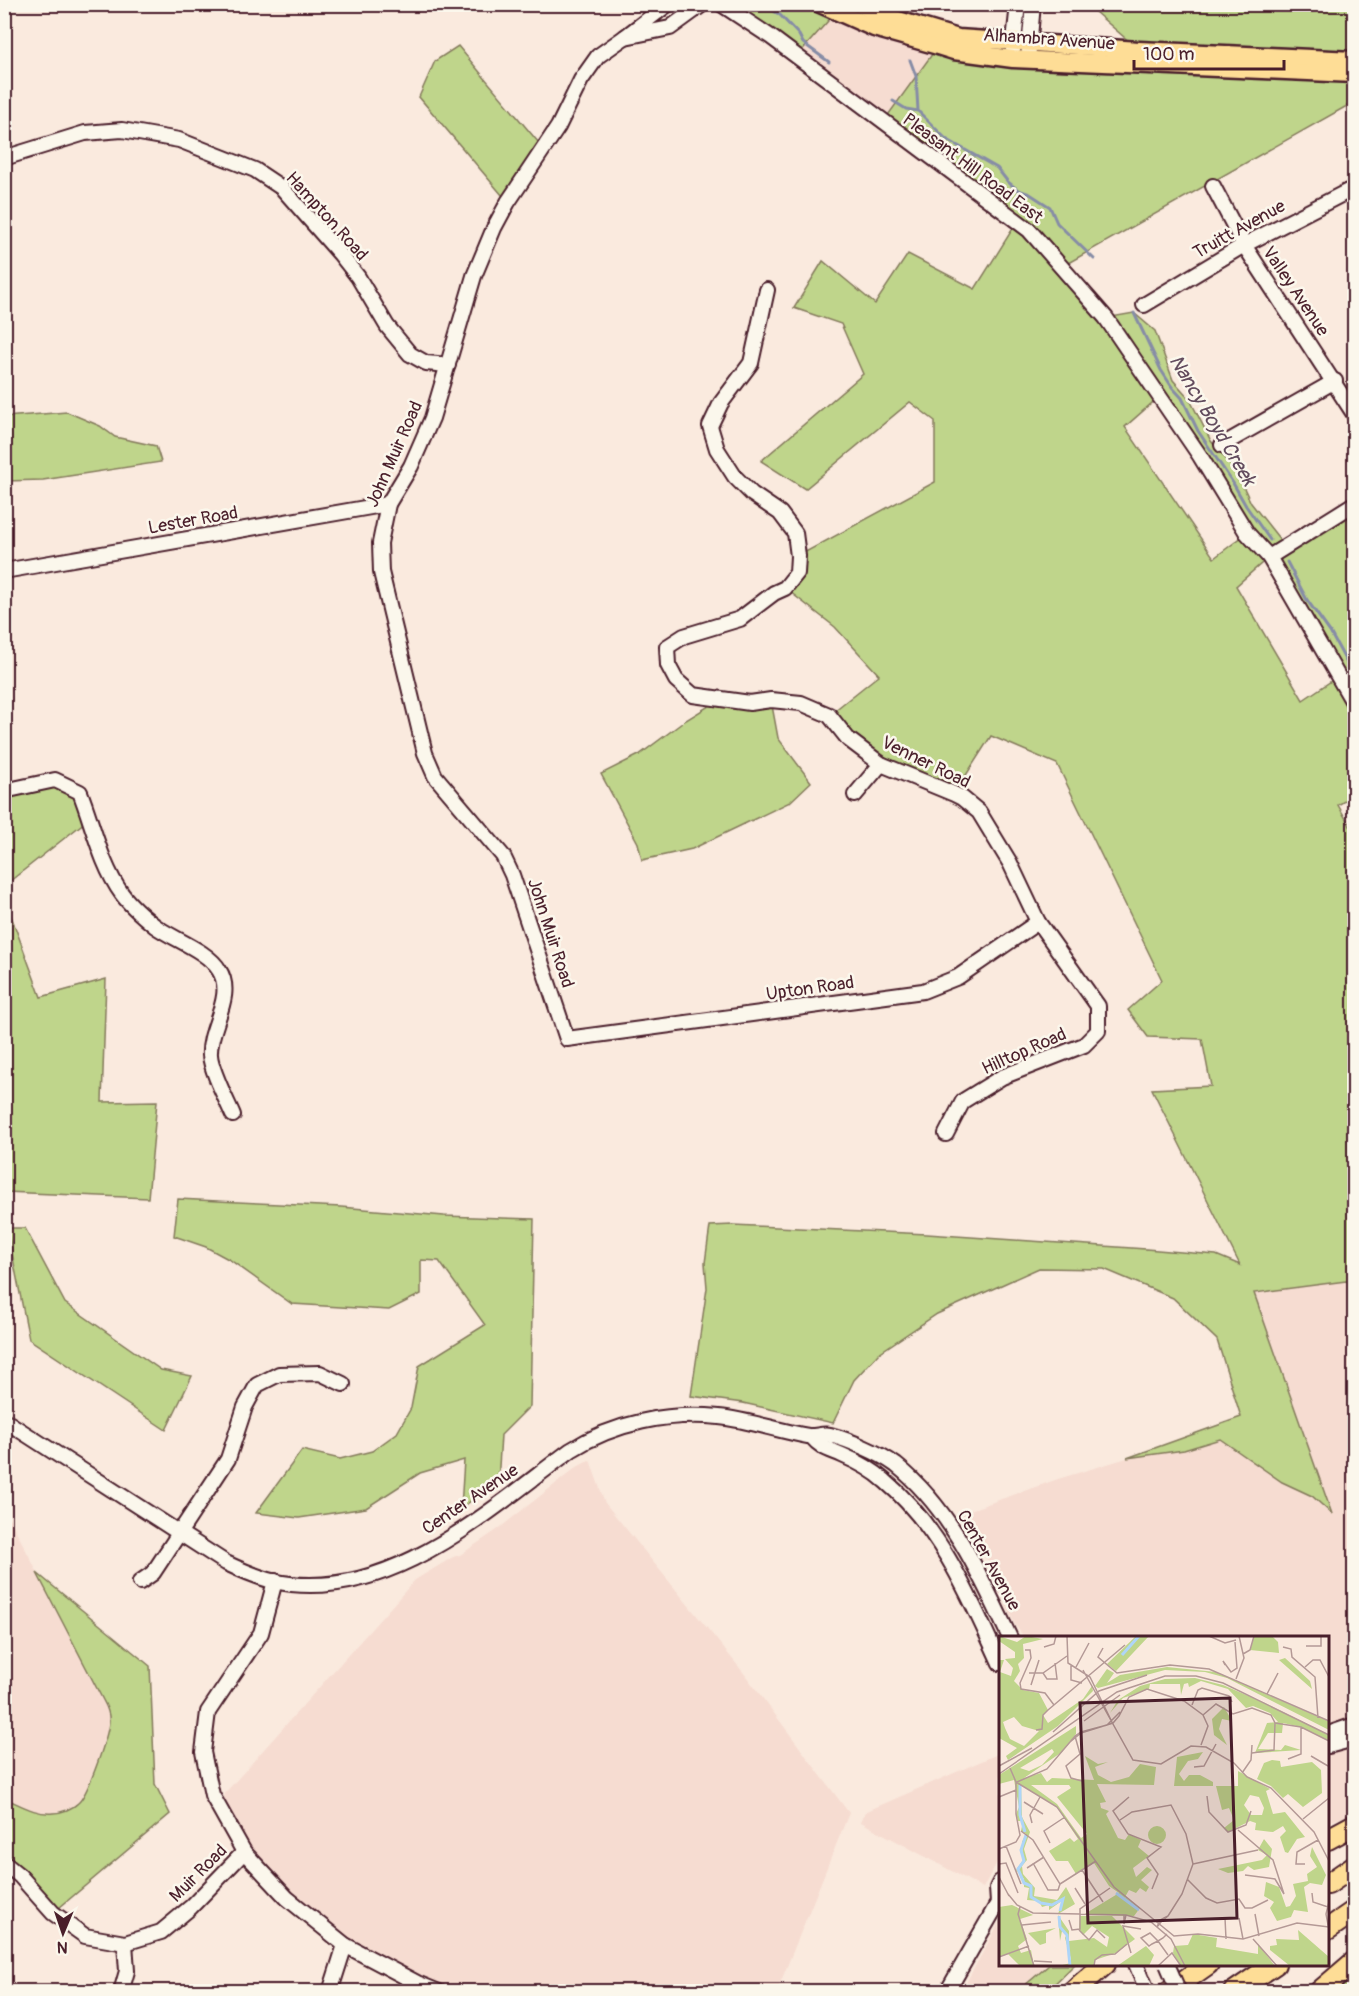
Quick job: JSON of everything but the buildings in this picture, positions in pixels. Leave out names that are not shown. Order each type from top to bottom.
[{"type":"highway","points":[[1329,1838],[1354,1825]]},
{"type":"highway","points":[[1329,1883],[1354,1866]]},
{"type":"highway","points":[[1329,1928],[1354,1911]]},
{"type":"highway","points":[[1319,1992],[1354,1962]]},
{"type":"highway","points":[[1073,1990],[1087,1966]]},
{"type":"highway","points":[[1073,1990],[1104,1966]]},
{"type":"highway","points":[[1168,1992],[1207,1966]]},
{"type":"highway","points":[[1234,1992],[1273,1966]]},
{"type":"main road","name":"Alhambra Avenue","points":[[820,4],[874,28],[954,51],[1354,60]]},
{"type":"main road","name":"Alhambra Avenue","points":[[859,4],[878,14],[958,38],[1021,51],[1354,74]]},
{"type":"street","name":"John Muir Road","points":[[567,1039],[512,875],[503,856],[435,776],[425,753],[381,572],[380,543],[388,504],[411,466],[432,418],[474,276],[494,228],[508,202],[558,127],[586,72],[598,56],[668,4]]},
{"type":"street","name":"John Muir Road","points":[[626,37],[670,28],[703,4]]},
{"type":"street","name":"Pleasant Hill Road East","points":[[721,4],[771,38],[1029,230],[1106,318],[1200,456],[1247,533],[1269,557],[1354,704]]},
{"type":"street","points":[[1018,4],[1021,51]]},
{"type":"street","points":[[1021,51],[1033,4]]},
{"type":"street","name":"Hampton Road","points":[[4,158],[85,133],[122,130],[179,140],[255,170],[282,188],[340,254],[358,277],[387,326],[410,354],[426,363],[448,365]]},
{"type":"street","name":"Valley Avenue","points":[[1213,186],[1244,245],[1335,381],[1354,414]]},
{"type":"street","name":"Truitt Avenue","points":[[1144,305],[1244,245],[1354,188]]},
{"type":"street","name":"Venner Road","points":[[767,290],[751,363],[721,403],[710,426],[717,449],[735,477],[752,494],[780,513],[795,533],[798,556],[796,573],[785,588],[774,593],[740,619],[684,636],[667,648],[668,665],[676,680],[693,695],[750,702],[771,700],[801,703],[829,715],[848,739],[881,764],[954,794],[979,812],[1010,863],[1038,922],[1098,1006],[1098,1030]]},
{"type":"street","points":[[1222,445],[1335,381]]},
{"type":"street","name":"Lester Road","points":[[4,571],[388,504]]},
{"type":"street","points":[[1269,557],[1354,504]]},
{"type":"street","points":[[855,795],[881,764]]},
{"type":"street","points":[[4,791],[55,780],[80,792],[103,857],[122,894],[155,926],[208,958],[219,970],[223,982],[223,1006],[210,1038],[210,1056],[233,1115]]},
{"type":"street","name":"Upton Road","points":[[567,1039],[922,991],[958,977],[1038,922]]},
{"type":"street","name":"Hilltop Road","points":[[946,1134],[963,1101],[1002,1077],[1084,1045],[1098,1030]]},
{"type":"street","points":[[140,1582],[153,1573],[228,1459],[245,1407],[257,1385],[279,1374],[320,1373],[343,1384]]},
{"type":"street","name":"Center Avenue","points":[[4,1420],[226,1563],[254,1576],[275,1581],[322,1585],[367,1577],[403,1563],[464,1530],[585,1441],[615,1429],[647,1420],[687,1416],[720,1417],[811,1436],[828,1434],[867,1449],[895,1464],[925,1493],[947,1518],[1009,1636]]},
{"type":"street","name":"Center Avenue","points":[[811,1436],[819,1446],[844,1456],[883,1479],[910,1504],[938,1539],[999,1661]]},
{"type":"street","points":[[244,1852],[212,1795],[203,1752],[208,1713],[261,1633],[275,1581]]},
{"type":"street","points":[[1329,1734],[1354,1725]]},
{"type":"street","points":[[1329,1746],[1354,1739]]},
{"type":"street","name":"Muir Road","points":[[4,1863],[20,1876],[53,1913],[85,1936],[124,1943],[161,1932],[191,1907],[244,1852],[287,1898],[345,1945],[417,1983],[440,1992]]},
{"type":"street","points":[[947,1992],[999,1902],[997,1888],[999,1884]]},
{"type":"street","points":[[122,1992],[127,1971],[124,1943]]},
{"type":"street","points":[[330,1992],[345,1945]]},
{"type":"street","points":[[1136,1966],[1148,1992]]},
{"type":"street","points":[[1167,1966],[1179,1992]]},
{"type":"shaded area","points":[[836,12],[938,46],[883,122],[796,57]]},
{"type":"shaded area","points":[[1346,1281],[1354,1283],[1354,1720],[1341,1725],[1329,1726],[1329,1636],[1023,1636],[1015,1625],[1000,1593],[1000,1585],[983,1552],[972,1541],[956,1515],[1058,1479],[1127,1458],[1184,1450],[1220,1439],[1282,1482],[1312,1496],[1331,1513],[1254,1292]]},
{"type":"shaded area","points":[[590,1460],[605,1503],[743,1672],[849,1813],[777,1991],[413,1992],[416,1983],[345,1945],[287,1898],[221,1810],[225,1793],[415,1580],[460,1555],[497,1530],[577,1467]]},
{"type":"shaded area","points":[[4,1514],[10,1519],[105,1704],[110,1719],[105,1740],[85,1794],[79,1803],[52,1814],[37,1812],[5,1798]]},
{"type":"shaded area","points":[[1354,1739],[1354,1814],[1329,1822],[1329,1746]]},
{"type":"shaded area","points":[[999,1753],[999,1859],[983,1888],[861,1822],[865,1812]]},
{"type":"shaded area","points":[[999,1923],[999,1966],[1048,1966],[1018,1991],[961,1992]]},
{"type":"green space","points":[[721,5],[820,5],[836,12],[796,57]]},
{"type":"green space","points":[[1087,5],[1354,5],[1354,60],[1139,50]]},
{"type":"green space","points":[[458,46],[544,149],[508,202],[419,97],[435,61]]},
{"type":"green space","points":[[938,46],[1354,74],[1354,102],[1061,267],[1106,318],[1134,313],[1155,331],[1173,380],[1189,398],[1211,441],[1236,471],[1251,503],[1285,546],[1354,504],[1354,795],[1338,805],[1354,833],[1354,1283],[1346,1281],[1254,1293],[1332,1514],[1312,1496],[1282,1482],[1220,1439],[1184,1450],[1127,1458],[1241,1417],[1217,1340],[1173,1298],[1104,1269],[1039,1268],[937,1314],[879,1353],[854,1380],[833,1423],[743,1403],[691,1396],[707,1288],[705,1263],[710,1226],[733,1225],[927,1234],[1146,1249],[1216,1255],[1240,1265],[1152,1089],[1211,1086],[1202,1039],[1148,1037],[1128,1010],[1162,980],[1057,764],[991,736],[954,794],[881,764],[829,715],[879,675],[835,627],[785,588],[798,556],[935,482],[935,421],[910,402],[805,489],[761,461],[863,374],[841,324],[794,308],[823,261],[875,304],[908,254],[975,289],[1017,222],[883,122]],"holes":[[[1159,397],[1247,533],[1214,558],[1125,427]],[[1269,557],[1337,677],[1303,700],[1236,586]]]},
{"type":"green space","points":[[67,412],[100,426],[115,437],[156,446],[161,462],[43,480],[5,481],[5,417]]},
{"type":"green space","points":[[720,699],[771,700],[778,738],[811,782],[790,802],[692,849],[642,860],[638,843],[601,774],[639,755],[686,720]]},
{"type":"green space","points":[[55,780],[80,792],[90,818],[5,885],[5,791]]},
{"type":"green space","points":[[4,897],[41,997],[106,979],[102,1102],[157,1101],[148,1198],[5,1192]]},
{"type":"green space","points":[[178,1199],[341,1207],[444,1216],[534,1219],[530,1406],[501,1435],[498,1482],[461,1508],[464,1460],[420,1473],[366,1508],[299,1518],[256,1513],[302,1450],[340,1459],[372,1451],[397,1433],[411,1408],[419,1366],[485,1325],[439,1261],[421,1260],[421,1294],[389,1310],[292,1304],[230,1260],[206,1247],[174,1236]]},
{"type":"green space","points":[[7,1228],[25,1228],[65,1303],[161,1370],[192,1376],[166,1430],[29,1339]]},
{"type":"green space","points":[[37,1573],[150,1666],[155,1784],[170,1814],[53,1913],[5,1863],[4,1798],[47,1813],[56,1813],[76,1805],[87,1789],[97,1765],[108,1729],[109,1717],[105,1704]]},
{"type":"green space","points":[[1048,1966],[1073,1966],[1047,1991],[1018,1991]]},
{"type":"green space","points":[[1354,1967],[1354,1991],[1323,1991]]},
{"type":"waterway","name":"Nancy Boyd Creek","points":[[763,4],[780,15],[799,35],[803,43],[829,62]]},
{"type":"waterway","points":[[910,60],[916,76],[918,111]]},
{"type":"waterway","name":"Nancy Boyd Creek","points":[[893,101],[906,109],[918,111],[946,139],[997,168],[1018,190],[1030,194],[1050,207],[1057,223],[1094,259]]},
{"type":"waterway","name":"Nancy Boyd Creek","points":[[1134,313],[1161,370],[1182,398],[1198,431],[1270,540]]},
{"type":"waterway","name":"Nancy Boyd Creek","points":[[1287,562],[1307,600],[1330,632],[1354,676]]}]
